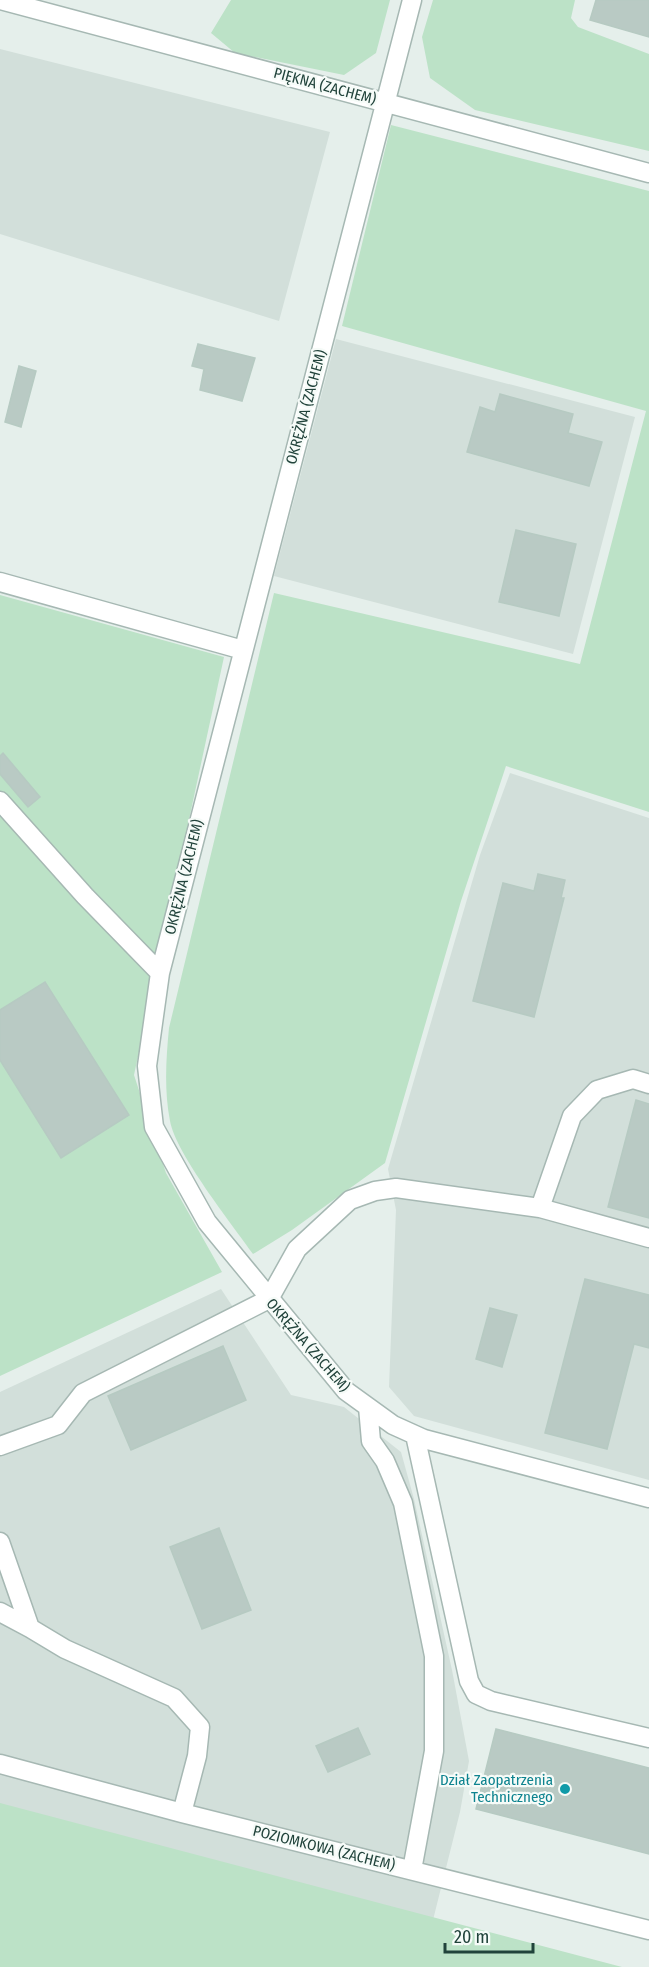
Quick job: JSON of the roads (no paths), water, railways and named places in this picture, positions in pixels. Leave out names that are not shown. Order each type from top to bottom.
[{"type":"lane","name":"PIĘKNA (ZACHEM)","points":[[0,0],[649,173]]},
{"type":"lane","name":"OKRĘŻNA (ZACHEM)","points":[[412,0],[160,973],[147,1066],[154,1127],[207,1222],[346,1391],[393,1425],[415,1435],[649,1497]]},
{"type":"lane","points":[[0,582],[243,650]]},
{"type":"lane","points":[[0,801],[85,896],[160,973]]},
{"type":"lane","points":[[540,1208],[572,1116],[597,1090],[633,1079],[649,1083]]},
{"type":"lane","points":[[0,1446],[58,1425],[83,1394],[269,1299],[297,1249],[350,1200],[375,1191],[396,1188],[540,1208],[649,1238]]},
{"type":"lane","points":[[368,1407],[370,1441],[385,1461],[403,1503],[434,1656],[434,1751],[412,1870]]},
{"type":"lane","points":[[415,1435],[469,1681],[476,1694],[491,1701],[649,1738]]},
{"type":"lane","points":[[0,1542],[30,1628]]},
{"type":"lane","points":[[0,1612],[65,1649],[174,1698],[200,1727],[197,1756],[182,1813]]},
{"type":"lane","name":"POZIOMKOWA (ZACHEM)","points":[[0,1764],[182,1813],[649,1930]]},
{"type":"place","name":"Dział Zaopatrzenia Technicznego","points":[[565,1789]]}]
